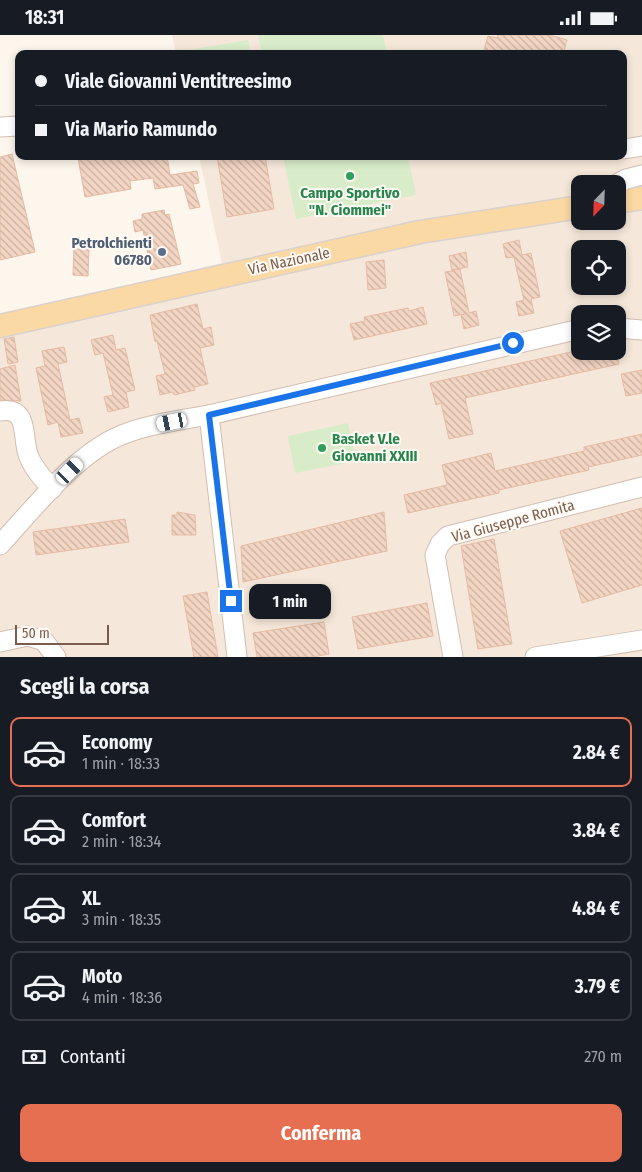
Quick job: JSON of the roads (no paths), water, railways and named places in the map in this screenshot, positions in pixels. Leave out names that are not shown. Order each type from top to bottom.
[{"type":"main road","points":[[626,201],[642,198]]},
{"type":"main road","name":"Via Nazionale","points":[[0,326],[420,232],[571,208]]},
{"type":"street","points":[[0,127],[15,126]]},
{"type":"street","points":[[627,148],[642,146]]},
{"type":"street","points":[[626,179],[642,175]]},
{"type":"street","points":[[626,329],[642,330]]},
{"type":"street","points":[[0,545],[52,489],[85,457],[98,446],[124,434],[571,331]]},
{"type":"street","points":[[0,411],[8,410],[17,413],[22,421],[28,455],[38,473],[52,489]]},
{"type":"street","points":[[209,415],[237,657]]},
{"type":"street","name":"Via Giuseppe Romita","points":[[453,657],[435,555],[440,544],[448,536],[642,487]]},
{"type":"street","points":[[0,642],[28,636],[44,641],[56,657]]},
{"type":"street","points":[[535,657],[642,640]]},
{"type":"place","name":"Campo Sportivo \"N. Ciommei\"","points":[[350,176]]},
{"type":"place","name":"Petrolchienti 06780","points":[[162,252]]},
{"type":"place","name":"Basket V.le Giovanni XXIII","points":[[322,448]]}]
